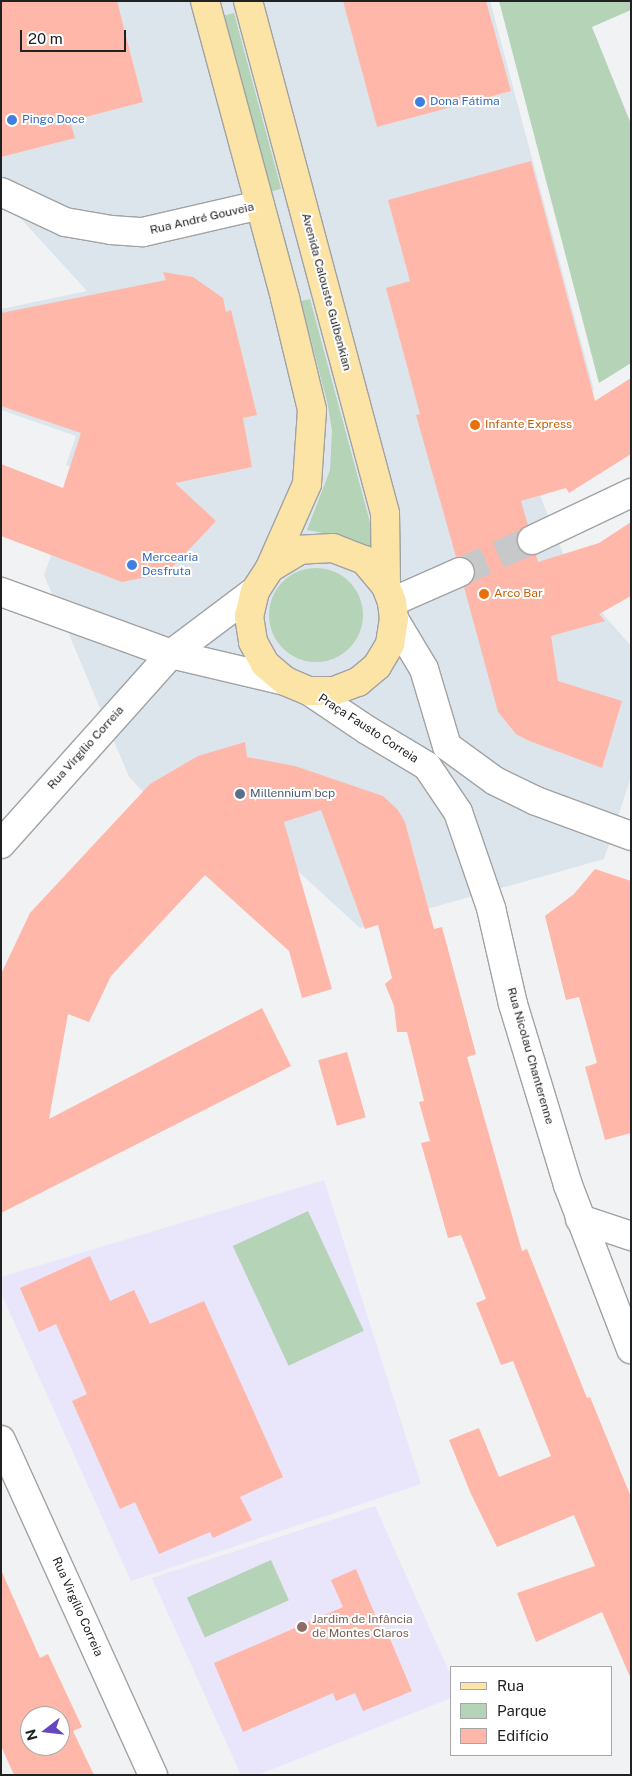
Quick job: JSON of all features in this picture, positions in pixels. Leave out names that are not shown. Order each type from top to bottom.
[{"type":"main road","points":[[205,1],[285,298],[312,410],[307,484],[270,568]]},
{"type":"main road","name":"Avenida Calouste Gulbenkian","points":[[248,1],[385,513],[391,602]]},
{"type":"main road","name":"Praça Fausto Correia","points":[[333,548],[364,560],[391,602],[390,644],[377,666],[358,682],[334,691],[297,686],[265,664],[253,642],[249,616],[255,591],[270,568],[300,550],[333,548]]},
{"type":"street","name":"Rua André Gouveia","points":[[1,192],[65,222],[111,230],[144,232],[260,205]]},
{"type":"street","points":[[532,540],[631,494]]},
{"type":"street","points":[[391,602],[460,572]]},
{"type":"street","name":"Praça Fausto Correia","points":[[171,654],[255,591]]},
{"type":"street","points":[[1,592],[171,654]]},
{"type":"street","name":"Praça Fausto Correia","points":[[391,602],[424,669],[447,746],[504,785],[536,801],[631,836]]},
{"type":"street","name":"Praça Fausto Correia","points":[[171,654],[297,686],[427,766]]},
{"type":"street","name":"Rua Virgílio Correia","points":[[1,844],[171,654]]},
{"type":"street","name":"Rua Nicolau Chanterenne","points":[[427,766],[458,812],[491,908],[513,1004],[580,1218],[631,1349]]},
{"type":"street","points":[[580,1218],[631,1236]]},
{"type":"street","name":"Rua Virgílio Correia","points":[[1,1440],[153,1775]]},
{"type":"shaded area","points":[[1,1],[490,1],[594,390],[555,419],[538,490],[574,581],[631,646],[631,777],[604,859],[360,928],[263,839],[222,873],[129,777],[44,575],[81,471],[66,465],[76,436],[1,410],[1,309],[87,291],[1,197]]},
{"type":"shaded area","points":[[324,1180],[421,1484],[131,1581],[1,1293],[1,1277]]},
{"type":"shaded area","name":"Jardim de Infância de Montes Claros","points":[[375,1506],[450,1674],[450,1698],[258,1775],[241,1775],[152,1578]]},
{"type":"green space","points":[[499,1],[631,1],[631,10],[592,27],[631,124],[631,363],[599,383]]},
{"type":"green space","points":[[234,13],[281,189],[271,191],[224,16]]},
{"type":"green space","points":[[310,299],[375,541],[376,559],[344,537],[307,530],[330,470],[332,431],[328,406],[301,301]]},
{"type":"green space","points":[[316,568],[334,572],[349,582],[359,597],[363,615],[359,633],[349,648],[334,658],[316,662],[298,658],[283,648],[273,633],[269,615],[273,597],[283,582],[298,572]]},
{"type":"green space","points":[[308,1211],[364,1331],[289,1366],[233,1246]]},
{"type":"green space","points":[[271,1560],[289,1600],[205,1638],[187,1597]]},
{"type":"building","points":[[1,1],[117,1],[143,102],[70,121],[75,138],[1,157]]},
{"type":"building","points":[[343,1],[486,1],[511,91],[377,127]]},
{"type":"building","points":[[531,161],[595,401],[631,378],[631,454],[569,493],[566,488],[521,501],[528,525],[519,531],[516,539],[518,547],[523,553],[536,555],[538,562],[599,543],[631,522],[631,596],[599,614],[605,621],[551,636],[558,681],[622,701],[602,768],[527,740],[516,734],[498,712],[464,587],[473,581],[476,573],[469,559],[456,557],[416,415],[420,414],[386,288],[410,281],[388,200]]},
{"type":"building","points":[[163,272],[193,277],[223,298],[226,312],[231,310],[257,415],[243,418],[252,467],[175,483],[216,521],[167,573],[122,582],[1,536],[1,464],[63,488],[81,433],[1,406],[1,313],[166,280]]},
{"type":"building","points":[[245,742],[247,757],[295,766],[383,796],[398,810],[405,822],[434,929],[442,927],[476,1054],[467,1057],[522,1251],[527,1249],[587,1398],[590,1397],[631,1497],[631,1679],[602,1612],[536,1642],[517,1593],[595,1566],[574,1515],[497,1547],[471,1494],[449,1440],[479,1428],[499,1477],[551,1456],[513,1361],[501,1365],[476,1303],[486,1299],[461,1235],[448,1238],[421,1143],[430,1141],[419,1102],[424,1101],[407,1032],[397,1032],[394,1006],[385,984],[392,978],[378,925],[365,929],[321,810],[284,822],[332,989],[302,998],[289,951],[205,875],[111,976],[89,1022],[68,1014],[49,1119],[262,1008],[291,1066],[1,1213],[1,974],[30,913],[150,784],[198,756]]},
{"type":"building","points":[[595,869],[631,881],[631,1133],[605,1140],[585,1067],[597,1063],[579,997],[566,1000],[545,916],[574,894]]},
{"type":"building","points":[[347,1052],[366,1117],[337,1126],[318,1060]]},
{"type":"building","points":[[90,1256],[110,1301],[134,1290],[150,1324],[204,1301],[283,1477],[240,1497],[252,1520],[213,1538],[210,1532],[159,1554],[135,1502],[120,1509],[72,1401],[87,1394],[56,1324],[39,1332],[20,1288]]},
{"type":"building","points":[[356,1569],[381,1629],[385,1627],[412,1691],[363,1711],[355,1693],[336,1701],[333,1693],[243,1732],[214,1663],[343,1607],[331,1580]]},
{"type":"building","points":[[1,1570],[40,1658],[48,1654],[82,1727],[73,1731],[94,1775],[14,1775],[1,1746]]},
{"type":"tunnel","points":[[460,572],[532,540]]},
{"type":"place","name":"Dona Fátima","points":[[420,102]]},
{"type":"place","name":"Pingo Doce","points":[[12,120]]},
{"type":"place","name":"Infante Express","points":[[475,425]]},
{"type":"place","name":"Mercearia Desfruta","points":[[132,565]]},
{"type":"place","name":"Arco Bar","points":[[484,594]]},
{"type":"place","name":"Millennium bcp","points":[[240,794]]},
{"type":"place","name":"Jardim de Infância de Montes Claros","points":[[302,1627]]}]
